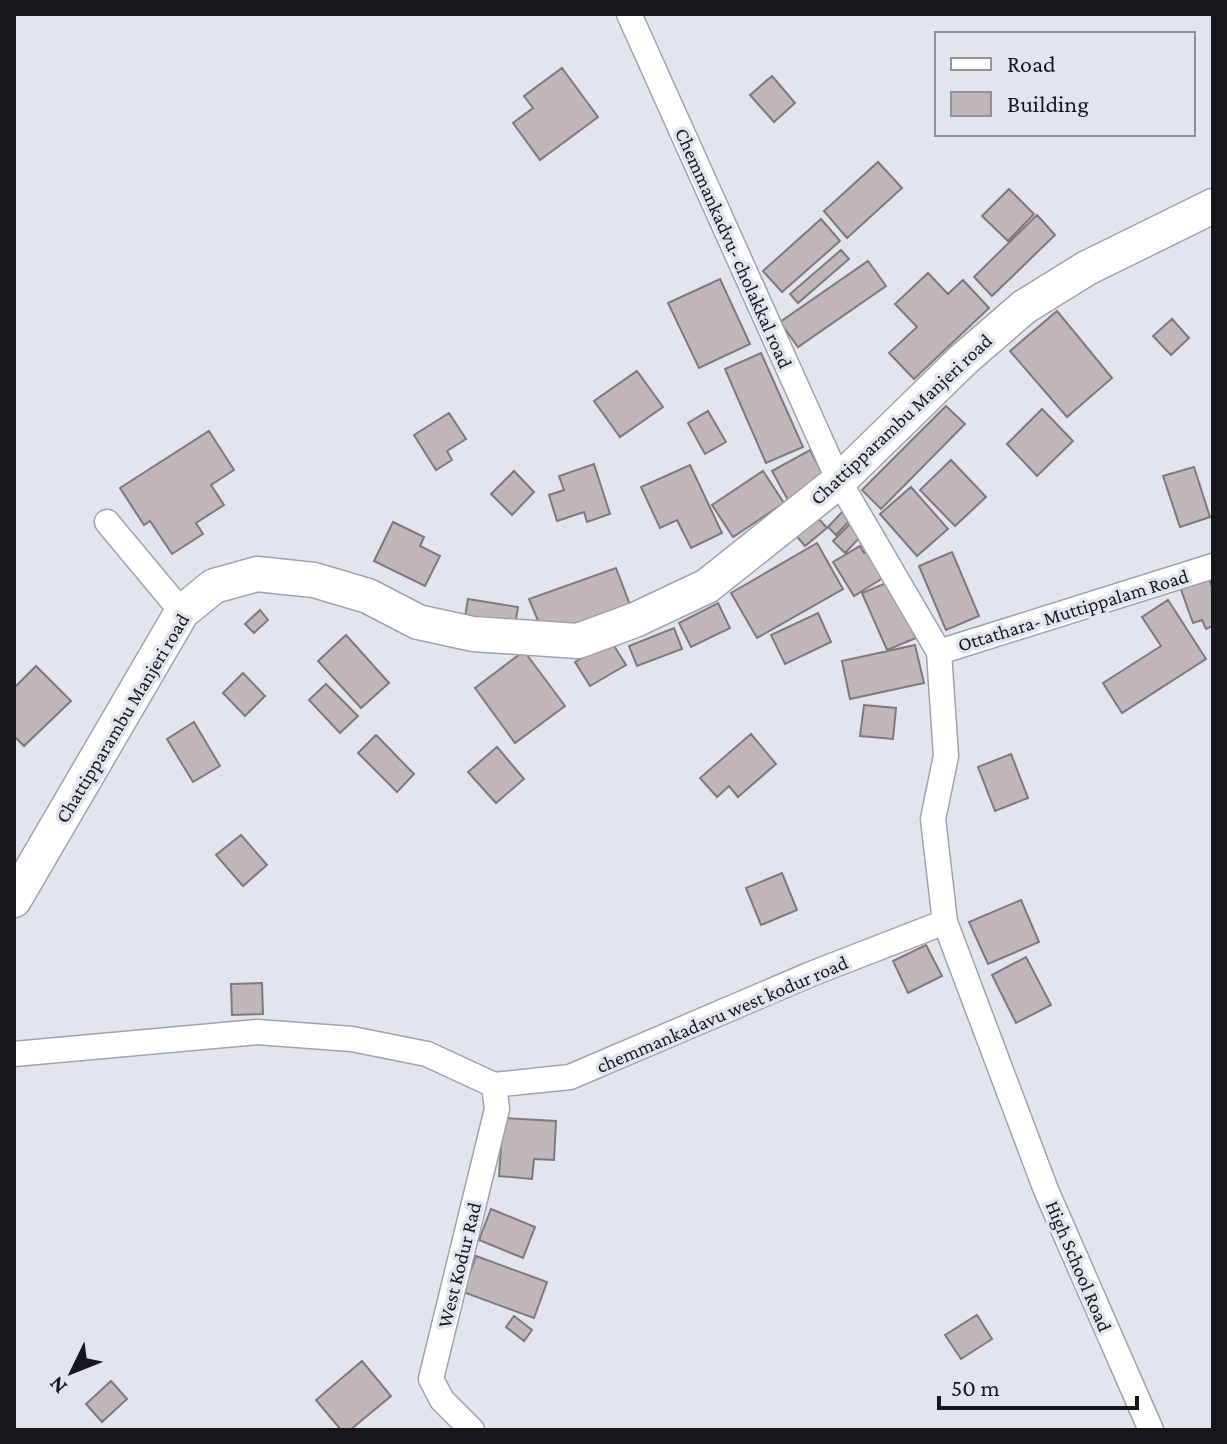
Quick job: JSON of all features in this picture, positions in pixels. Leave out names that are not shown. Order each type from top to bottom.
[{"type":"main road","name":"Chattipparambu Manjeri road","points":[[14,900],[182,612],[214,586],[257,574],[314,580],[368,596],[418,622],[473,634],[578,641],[635,620],[707,586],[839,481],[964,359],[1024,307],[1087,268],[1213,206]]},
{"type":"street","name":"Chemmankadvu- cholakkal road","points":[[629,14],[839,481]]},
{"type":"street","name":"Ottathara- Muttippalam Road","points":[[839,481],[939,652],[1213,566]]},
{"type":"street","points":[[107,522],[182,612]]},
{"type":"street","name":"High School Road","points":[[939,652],[946,756],[933,819],[945,922],[1046,1190],[1151,1430]]},
{"type":"street","name":"chemmankadavu west kodur road","points":[[494,1085],[570,1077],[811,974],[904,941],[945,922]]},
{"type":"street","points":[[14,1054],[257,1032],[352,1039],[427,1054],[494,1085]]},
{"type":"street","name":"West Kodur Rad","points":[[472,1430],[442,1400],[431,1379],[497,1109],[494,1085]]},
{"type":"building","points":[[562,68],[598,117],[540,160],[513,123],[533,108],[524,96]]},
{"type":"building","points":[[772,76],[795,103],[774,122],[750,95]]},
{"type":"building","points":[[878,162],[902,188],[847,238],[824,211]]},
{"type":"building","points":[[1009,189],[1034,214],[1008,241],[982,216]]},
{"type":"building","points":[[1037,215],[1055,235],[992,296],[974,277]]},
{"type":"building","points":[[821,219],[840,241],[782,292],[763,271]]},
{"type":"building","points":[[841,250],[849,259],[798,303],[790,294]]},
{"type":"building","points":[[868,261],[886,286],[798,347],[780,322]]},
{"type":"building","points":[[928,273],[948,294],[963,280],[989,308],[914,379],[889,353],[917,327],[895,304]]},
{"type":"building","points":[[720,279],[750,344],[699,368],[668,303]]},
{"type":"building","points":[[1057,311],[1112,378],[1067,417],[1010,351]]},
{"type":"building","points":[[1172,319],[1189,338],[1171,355],[1153,336]]},
{"type":"building","points":[[761,353],[803,447],[766,463],[725,369]]},
{"type":"building","points":[[637,371],[663,407],[620,437],[594,401]]},
{"type":"building","points":[[946,406],[965,424],[881,509],[862,490]]},
{"type":"building","points":[[1042,409],[1073,441],[1037,476],[1007,444]]},
{"type":"building","points":[[708,411],[726,442],[705,454],[688,423]]},
{"type":"building","points":[[449,413],[466,439],[447,451],[452,460],[436,470],[414,435]]},
{"type":"building","points":[[209,431],[234,470],[211,485],[224,505],[196,523],[203,534],[172,554],[150,521],[144,525],[120,488]]},
{"type":"building","points":[[810,450],[827,482],[789,502],[772,471]]},
{"type":"building","points":[[951,460],[986,497],[955,526],[920,490]]},
{"type":"building","points":[[594,464],[610,514],[587,522],[584,512],[557,521],[549,495],[564,490],[559,476]]},
{"type":"building","points":[[690,465],[722,533],[691,548],[677,520],[660,528],[641,487]]},
{"type":"building","points":[[1194,467],[1210,517],[1180,527],[1163,476]]},
{"type":"building","points":[[514,471],[534,492],[512,515],[491,494]]},
{"type":"building","points":[[763,471],[784,503],[733,537],[712,505]]},
{"type":"building","points":[[911,487],[948,529],[917,556],[880,514]]},
{"type":"building","points":[[809,508],[827,528],[805,546],[788,526]]},
{"type":"building","points":[[846,508],[854,516],[836,535],[828,527]]},
{"type":"building","points":[[393,522],[424,537],[420,546],[440,556],[425,586],[374,561]]},
{"type":"building","points":[[851,523],[863,534],[845,553],[833,541]]},
{"type":"building","points":[[817,543],[843,589],[757,638],[731,593]]},
{"type":"building","points":[[860,546],[864,553],[870,549],[886,576],[854,596],[833,562]]},
{"type":"building","points":[[952,552],[979,616],[946,630],[919,566]]},
{"type":"building","points":[[616,568],[630,605],[544,635],[529,599]]},
{"type":"building","points":[[1209,579],[1213,589],[1213,626],[1206,629],[1202,620],[1193,623],[1179,584]]},
{"type":"building","points":[[891,581],[916,638],[887,650],[862,593]]},
{"type":"building","points":[[468,599],[518,607],[514,631],[464,623]]},
{"type":"building","points":[[1168,600],[1206,659],[1122,713],[1103,683],[1161,646],[1142,617]]},
{"type":"building","points":[[718,603],[730,628],[691,647],[679,623]]},
{"type":"building","points":[[260,610],[268,620],[254,633],[245,624]]},
{"type":"building","points":[[818,613],[831,642],[785,664],[771,635]]},
{"type":"building","points":[[674,628],[682,649],[637,666],[629,646]]},
{"type":"building","points":[[346,635],[389,683],[361,708],[318,661]]},
{"type":"building","points":[[611,641],[626,665],[590,686],[575,662]]},
{"type":"building","points":[[915,645],[924,683],[850,699],[842,661]]},
{"type":"building","points":[[524,651],[565,706],[515,743],[475,688]]},
{"type":"building","points":[[36,666],[71,701],[24,746],[14,736],[14,688]]},
{"type":"building","points":[[243,673],[265,696],[245,716],[223,693]]},
{"type":"building","points":[[326,684],[358,716],[340,733],[309,700]]},
{"type":"building","points":[[864,705],[896,708],[893,739],[860,736]]},
{"type":"building","points":[[194,722],[220,766],[193,782],[167,739]]},
{"type":"building","points":[[751,734],[776,764],[738,797],[729,786],[717,797],[700,778]]},
{"type":"building","points":[[376,735],[414,774],[397,792],[358,753]]},
{"type":"building","points":[[497,747],[524,779],[496,803],[468,772]]},
{"type":"building","points":[[1011,754],[1028,798],[995,811],[978,767]]},
{"type":"building","points":[[241,835],[267,865],[243,886],[216,855]]},
{"type":"building","points":[[782,873],[797,910],[761,925],[746,888]]},
{"type":"building","points":[[1021,900],[1039,942],[988,964],[969,922]]},
{"type":"building","points":[[926,945],[942,976],[908,993],[893,961]]},
{"type":"building","points":[[1026,957],[1051,1005],[1016,1023],[992,975]]},
{"type":"building","points":[[262,983],[263,1014],[232,1015],[231,984]]},
{"type":"building","points":[[503,1118],[556,1121],[554,1160],[534,1159],[532,1179],[499,1176]]},
{"type":"building","points":[[491,1209],[535,1227],[523,1258],[479,1240]]},
{"type":"building","points":[[476,1256],[547,1282],[534,1318],[463,1292]]},
{"type":"building","points":[[977,1315],[992,1339],[961,1359],[945,1335]]},
{"type":"building","points":[[514,1316],[532,1330],[524,1341],[506,1327]]},
{"type":"building","points":[[362,1361],[391,1396],[350,1430],[341,1430],[316,1400]]},
{"type":"building","points":[[111,1381],[127,1399],[102,1422],[86,1404]]}]
